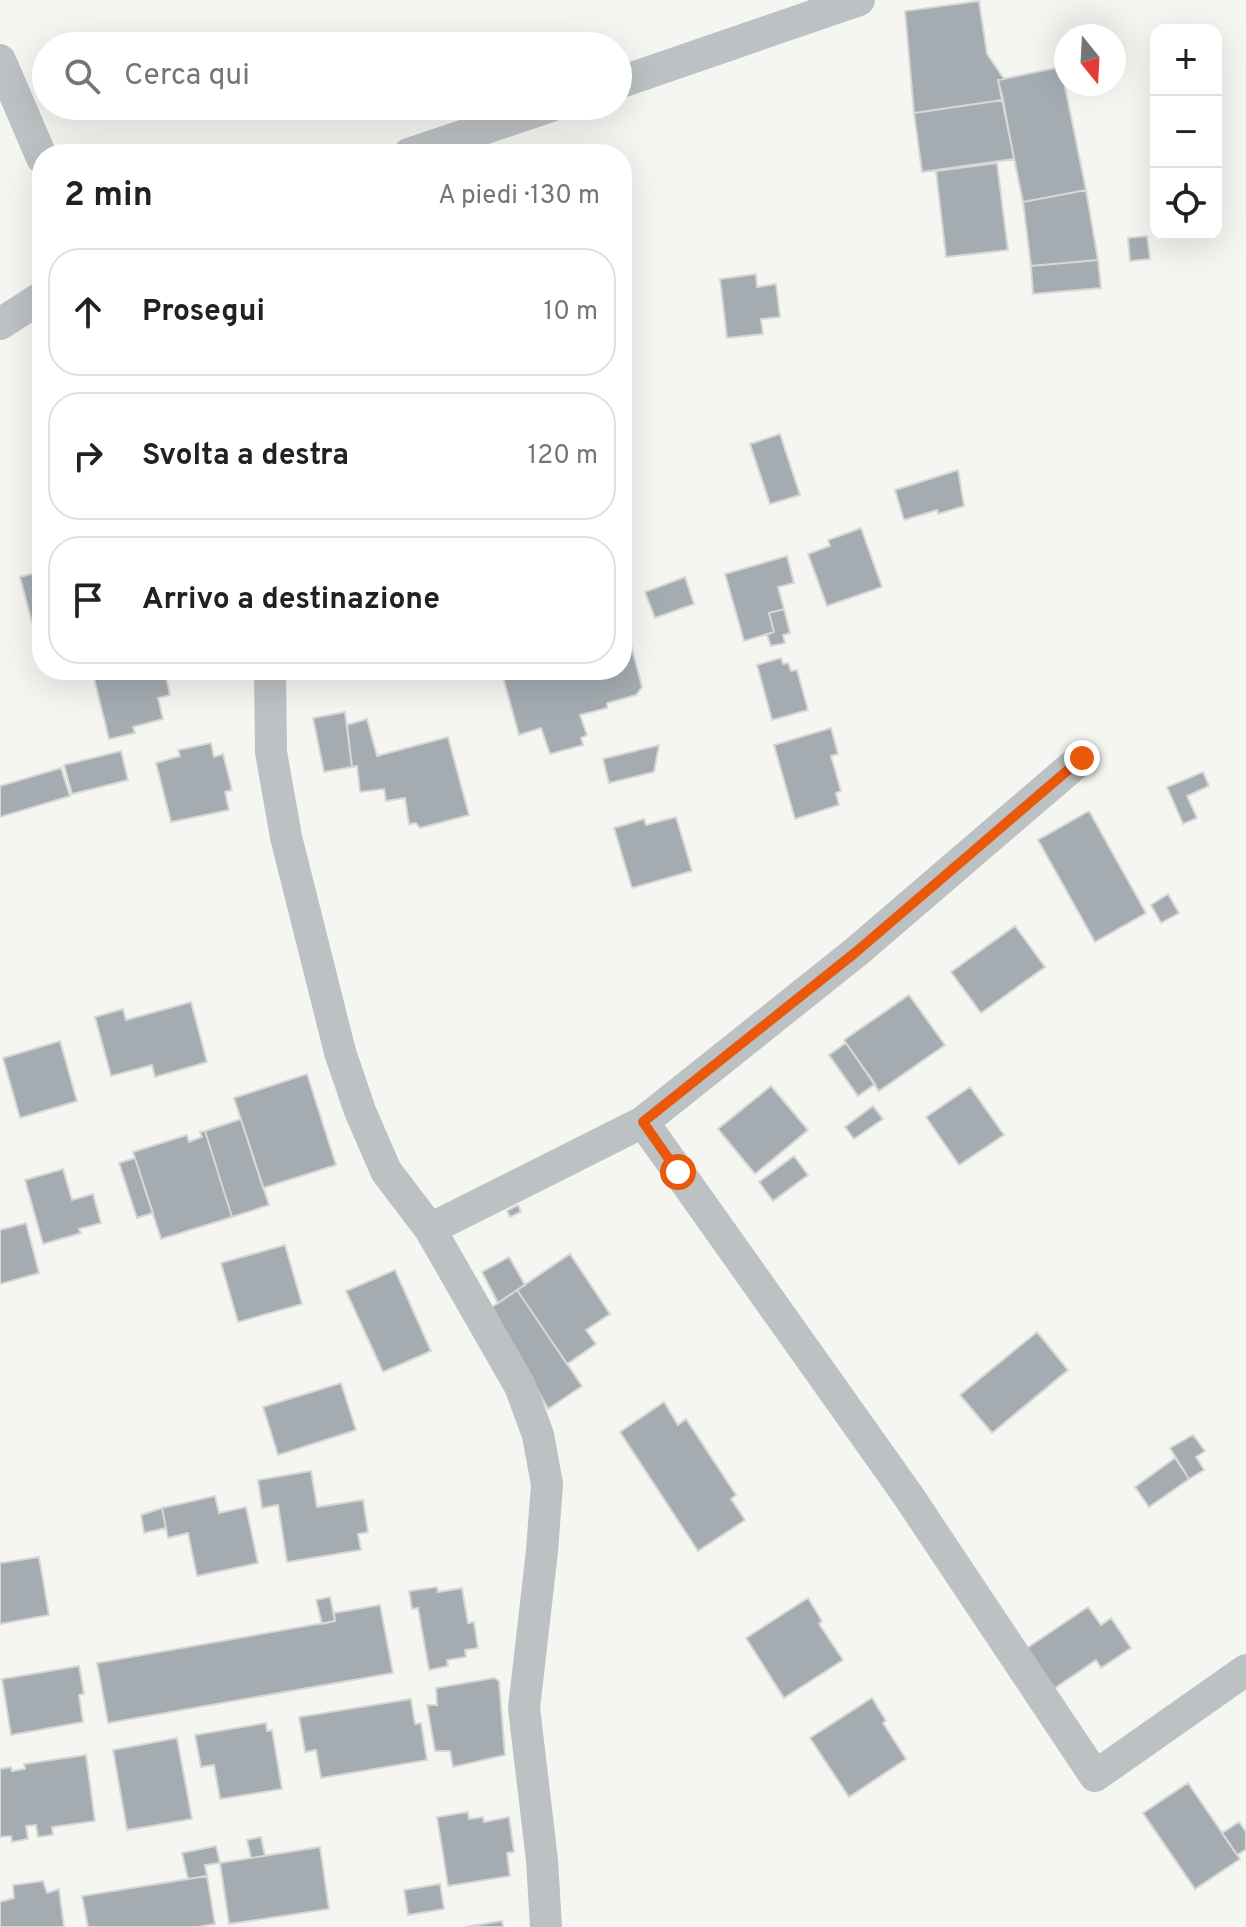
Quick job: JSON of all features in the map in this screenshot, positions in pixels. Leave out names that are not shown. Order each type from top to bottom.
[{"type":"street","points":[[632,78],[813,8],[859,0]]},
{"type":"street","points":[[0,60],[36,144]]},
{"type":"street","points":[[439,144],[510,120]]},
{"type":"street","points":[[0,324],[32,303]]},
{"type":"street","points":[[270,680],[271,752],[286,837],[340,1052],[360,1111],[386,1171],[430,1229],[520,1386],[538,1435],[547,1484],[524,1708],[542,1860],[546,1927]]},
{"type":"street","points":[[430,1229],[643,1122],[856,952],[1082,758]]},
{"type":"street","points":[[643,1122],[907,1494],[1095,1776],[1246,1670]]},
{"type":"building","points":[[979,1],[987,54],[1004,79],[998,80],[1003,100],[914,113],[905,11]]},
{"type":"building","points":[[1054,68],[1054,96],[1067,96],[1086,190],[1023,202],[998,80]]},
{"type":"building","points":[[1003,100],[1014,159],[922,172],[914,113]]},
{"type":"building","points":[[997,163],[1008,250],[946,257],[936,171]]},
{"type":"building","points":[[1086,190],[1098,260],[1031,266],[1023,202]]},
{"type":"building","points":[[1147,236],[1150,259],[1130,261],[1128,238]]},
{"type":"building","points":[[1098,260],[1101,288],[1033,294],[1031,266]]},
{"type":"building","points":[[756,274],[757,287],[776,284],[780,317],[761,319],[763,334],[727,338],[720,279]]},
{"type":"building","points":[[780,434],[800,495],[770,504],[750,444]]},
{"type":"building","points":[[958,470],[964,506],[904,520],[895,490]]},
{"type":"building","points":[[861,528],[882,587],[827,606],[808,554],[830,546],[828,540]]},
{"type":"building","points":[[787,556],[794,583],[778,587],[784,609],[769,613],[774,632],[744,641],[725,574]]},
{"type":"building","points":[[32,574],[32,622],[20,577]]},
{"type":"building","points":[[685,577],[694,604],[655,618],[645,592]]},
{"type":"building","points":[[784,609],[790,633],[783,635],[785,643],[771,646],[767,635],[774,632],[769,613]]},
{"type":"building","points":[[632,649],[642,687],[636,695],[607,703],[607,708],[580,715],[587,735],[581,738],[583,745],[550,754],[541,728],[519,735],[504,680],[632,680]]},
{"type":"building","points":[[781,658],[783,664],[788,663],[791,671],[797,670],[808,710],[772,720],[757,665]]},
{"type":"building","points":[[94,680],[167,680],[170,695],[158,698],[163,719],[133,727],[135,733],[109,739]]},
{"type":"building","points":[[345,712],[352,767],[324,772],[313,718]]},
{"type":"building","points":[[367,719],[377,756],[448,737],[469,815],[420,828],[416,823],[409,824],[405,798],[386,801],[384,789],[360,792],[357,766],[352,767],[347,725]]},
{"type":"building","points":[[831,728],[838,754],[831,756],[841,791],[836,793],[839,805],[795,819],[774,745]]},
{"type":"building","points":[[211,743],[214,757],[223,754],[232,790],[225,792],[229,810],[171,822],[156,763],[180,756],[178,750]]},
{"type":"building","points":[[659,745],[654,772],[609,783],[603,759]]},
{"type":"building","points":[[121,751],[128,780],[72,794],[64,765]]},
{"type":"building","points":[[61,768],[70,796],[0,817],[0,786]]},
{"type":"building","points":[[1203,772],[1209,786],[1187,796],[1197,818],[1183,824],[1167,787]]},
{"type":"building","points":[[1089,811],[1146,913],[1095,942],[1038,840]]},
{"type":"building","points":[[676,817],[692,871],[632,888],[614,828],[644,819],[646,825]]},
{"type":"building","points":[[1168,894],[1179,913],[1161,923],[1151,905]]},
{"type":"building","points":[[1015,926],[1045,967],[981,1013],[951,972]]},
{"type":"building","points":[[909,995],[945,1045],[879,1091],[844,1040]]},
{"type":"building","points":[[191,1002],[207,1062],[155,1077],[152,1065],[111,1076],[95,1017],[123,1009],[126,1020]]},
{"type":"building","points":[[60,1041],[77,1101],[20,1118],[3,1058]]},
{"type":"building","points":[[846,1043],[875,1084],[858,1096],[829,1055]]},
{"type":"building","points":[[307,1074],[336,1165],[263,1188],[234,1098]]},
{"type":"building","points":[[771,1086],[808,1130],[755,1174],[718,1129]]},
{"type":"building","points":[[970,1087],[1004,1135],[959,1165],[926,1117]]},
{"type":"building","points":[[873,1106],[883,1119],[854,1139],[845,1127]]},
{"type":"building","points":[[241,1119],[269,1205],[232,1217],[205,1131]]},
{"type":"building","points":[[205,1131],[232,1217],[161,1239],[133,1152],[187,1135],[189,1142],[202,1137],[200,1132]]},
{"type":"building","points":[[794,1156],[808,1175],[773,1201],[759,1182]]},
{"type":"building","points":[[135,1158],[153,1213],[137,1218],[119,1163]]},
{"type":"building","points":[[63,1169],[72,1200],[93,1194],[101,1223],[79,1229],[81,1233],[43,1244],[25,1180]]},
{"type":"building","points":[[518,1205],[521,1212],[510,1217],[507,1211]]},
{"type":"building","points":[[26,1223],[39,1273],[0,1284],[0,1230]]},
{"type":"building","points":[[285,1245],[302,1304],[238,1322],[221,1263]]},
{"type":"building","points":[[570,1254],[610,1314],[586,1330],[596,1344],[567,1364],[517,1290]]},
{"type":"building","points":[[509,1257],[525,1285],[498,1303],[482,1272]]},
{"type":"building","points":[[395,1270],[431,1351],[383,1372],[346,1291]]},
{"type":"building","points":[[517,1290],[582,1386],[548,1409],[492,1307]]},
{"type":"building","points":[[1037,1332],[1068,1370],[992,1433],[960,1395]]},
{"type":"building","points":[[341,1383],[356,1430],[278,1455],[263,1407]]},
{"type":"building","points":[[664,1402],[678,1425],[686,1419],[736,1495],[731,1499],[745,1520],[698,1551],[620,1432]]},
{"type":"building","points":[[1193,1435],[1205,1451],[1196,1457],[1204,1470],[1189,1479],[1170,1448]]},
{"type":"building","points":[[1175,1458],[1189,1479],[1149,1507],[1135,1487]]},
{"type":"building","points":[[311,1471],[317,1507],[363,1500],[368,1532],[358,1534],[361,1550],[287,1562],[278,1505],[262,1508],[258,1480]]},
{"type":"building","points":[[215,1496],[219,1513],[246,1507],[258,1563],[197,1576],[188,1533],[168,1538],[162,1508]]},
{"type":"building","points":[[162,1508],[166,1528],[144,1533],[141,1515]]},
{"type":"building","points":[[39,1557],[49,1615],[0,1624],[0,1563]]},
{"type":"building","points":[[437,1587],[438,1592],[462,1588],[468,1623],[474,1622],[478,1648],[465,1650],[466,1657],[447,1660],[448,1666],[429,1670],[418,1608],[412,1609],[409,1591]]},
{"type":"building","points":[[330,1597],[335,1621],[322,1624],[316,1600]]},
{"type":"building","points":[[808,1598],[822,1621],[819,1624],[843,1660],[784,1698],[746,1638]]},
{"type":"building","points":[[380,1605],[393,1673],[108,1723],[97,1663],[335,1621],[334,1613]]},
{"type":"building","points":[[1088,1607],[1101,1625],[1111,1618],[1131,1648],[1101,1668],[1096,1660],[1052,1690],[1024,1650]]},
{"type":"building","points":[[79,1666],[84,1694],[79,1695],[83,1722],[11,1735],[2,1679]]},
{"type":"building","points":[[494,1678],[499,1681],[505,1755],[453,1767],[450,1751],[435,1751],[427,1705],[437,1705],[436,1688]]},
{"type":"building","points":[[872,1698],[886,1721],[883,1723],[906,1759],[849,1797],[810,1738]]},
{"type":"building","points":[[411,1699],[415,1724],[421,1723],[427,1760],[321,1778],[316,1750],[305,1752],[299,1717]]},
{"type":"building","points":[[266,1723],[267,1731],[272,1730],[282,1789],[220,1799],[214,1765],[201,1767],[195,1735]]},
{"type":"building","points":[[177,1738],[192,1819],[127,1830],[113,1750]]},
{"type":"building","points":[[86,1755],[95,1821],[52,1827],[53,1835],[38,1837],[36,1825],[26,1826],[28,1839],[12,1842],[11,1836],[0,1837],[0,1769],[25,1769],[24,1764]]},
{"type":"building","points":[[1188,1783],[1240,1859],[1195,1889],[1143,1813]]},
{"type":"building","points":[[468,1812],[469,1819],[483,1817],[484,1822],[509,1817],[514,1852],[507,1853],[510,1876],[448,1886],[437,1817]]},
{"type":"building","points":[[1239,1822],[1246,1832],[1246,1849],[1237,1855],[1222,1833]]},
{"type":"building","points":[[261,1837],[265,1856],[251,1858],[247,1840]]},
{"type":"building","points":[[216,1846],[220,1863],[205,1865],[207,1876],[188,1879],[182,1853]]},
{"type":"building","points":[[320,1847],[329,1909],[229,1924],[220,1863]]},
{"type":"building","points":[[207,1876],[215,1924],[197,1927],[88,1927],[82,1896]]},
{"type":"building","points":[[43,1881],[47,1893],[59,1889],[64,1927],[0,1927],[0,1902],[14,1898],[13,1885]]},
{"type":"building","points":[[440,1884],[444,1909],[408,1915],[404,1890]]},
{"type":"building","points":[[502,1921],[503,1927],[465,1927]]},
{"type":"route","points":[[678,1172],[643,1122],[856,952],[1082,758]]}]
